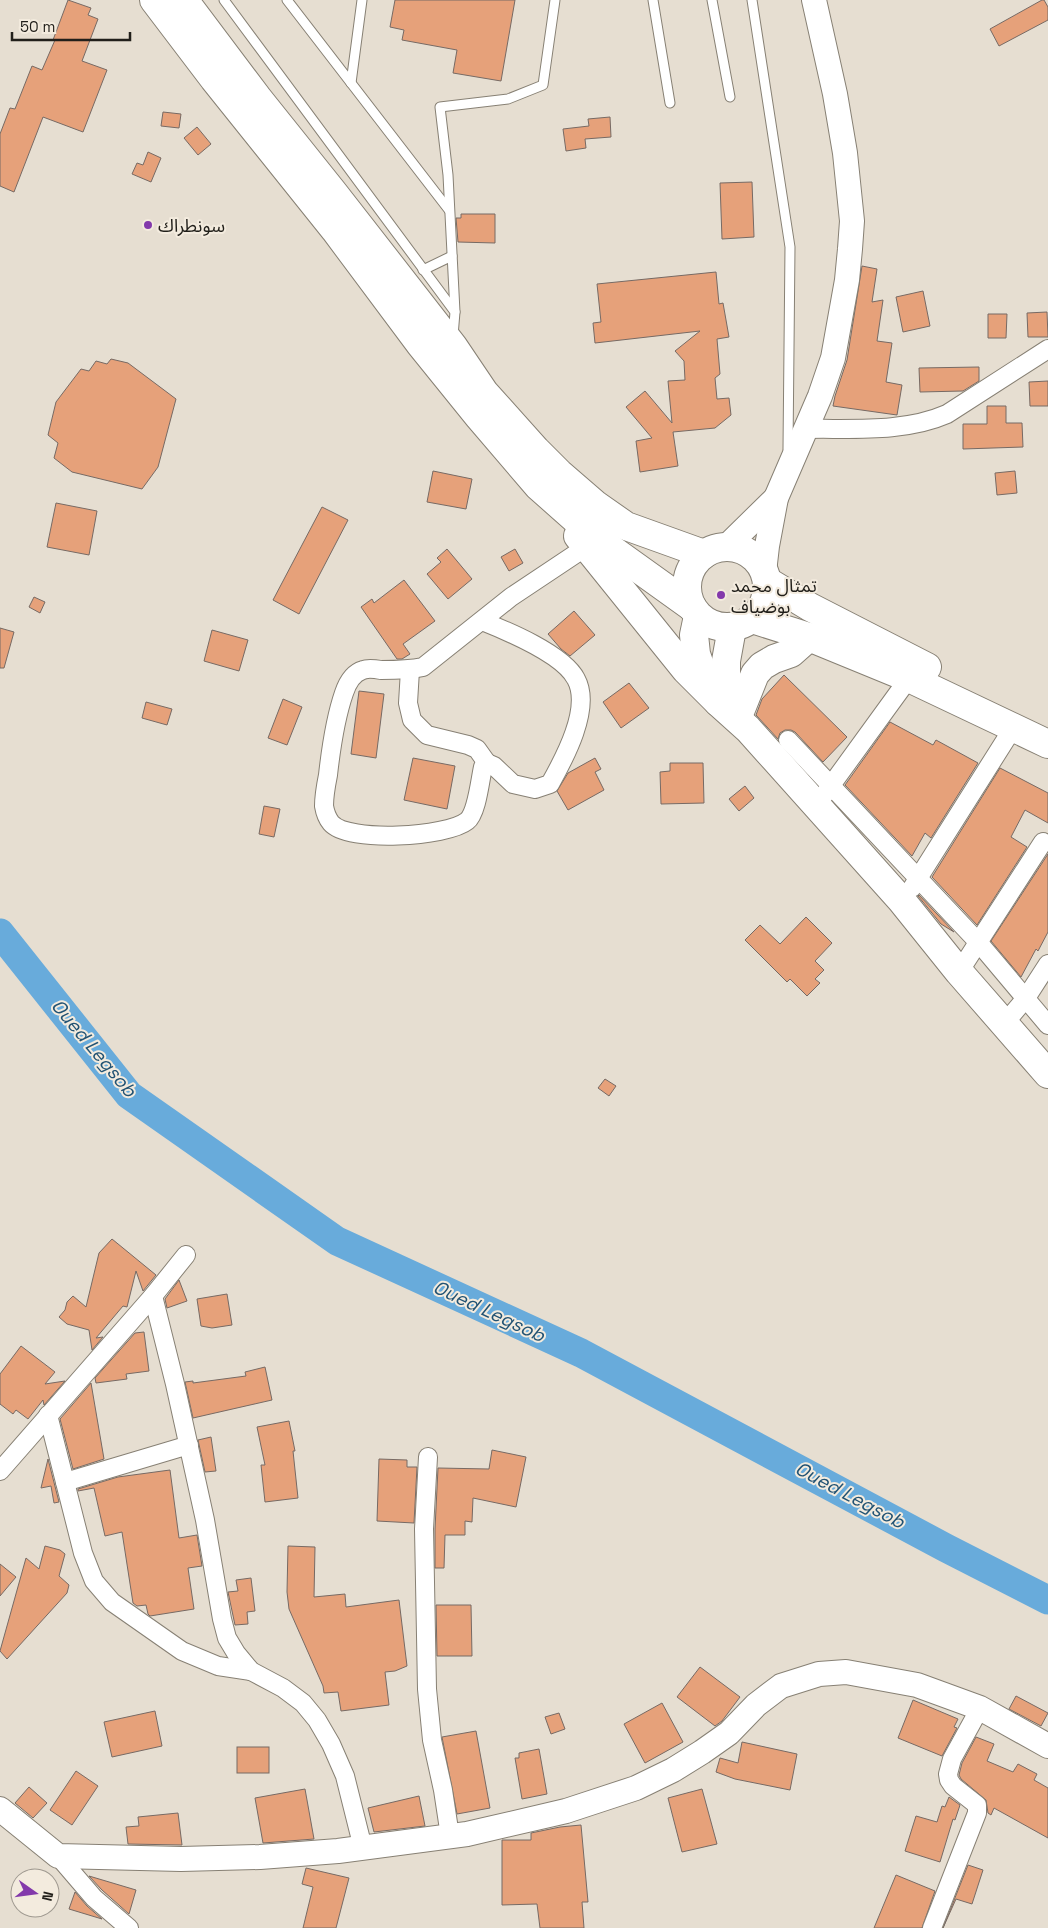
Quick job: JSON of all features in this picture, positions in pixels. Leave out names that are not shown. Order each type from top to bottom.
[{"type":"main road","points":[[154,0],[259,136],[335,230],[420,344],[478,417],[538,486],[686,670],[824,795],[958,972],[1048,1074]]},
{"type":"main road","points":[[184,0],[257,97],[453,346],[484,392],[536,450],[596,505],[626,526],[715,551],[738,548],[749,553],[758,561],[766,576],[810,607],[881,644],[1048,725]]},
{"type":"main road","points":[[735,715],[726,689],[726,661],[742,623],[760,611],[765,602],[767,546],[776,498],[820,396],[833,358],[847,280],[852,221],[845,153],[814,0]]},
{"type":"main road","points":[[538,486],[600,540],[695,611],[708,623],[720,627],[742,623],[809,638],[909,678],[1048,744]]},
{"type":"main road","points":[[735,715],[703,674],[696,654],[694,635],[695,611],[688,596],[687,584],[690,572],[696,563],[715,551],[776,498]]},
{"type":"main road","points":[[735,715],[755,674],[762,666],[790,653],[809,638]]},
{"type":"main road","points":[[0,1809],[58,1856],[180,1859],[260,1857],[338,1852],[450,1836],[566,1810],[636,1788],[673,1770],[730,1733],[756,1705],[781,1686],[819,1674],[846,1672],[917,1685],[980,1708],[1048,1746]]},
{"type":"street","points":[[805,429],[884,427],[930,422],[947,414],[1048,349]]},
{"type":"street","points":[[487,763],[483,767],[473,813],[468,820],[436,832],[399,836],[354,833],[344,831],[333,825],[325,811],[324,804],[332,742],[344,692],[352,678],[363,669],[410,670],[423,667],[511,597],[586,547]]},
{"type":"street","points":[[410,670],[408,703],[412,720],[427,736],[468,745],[476,749],[487,763],[494,766],[513,784],[535,789],[550,784],[575,732],[579,715],[580,696],[577,679],[565,665],[526,641],[482,621]]},
{"type":"street","points":[[824,795],[909,678]]},
{"type":"street","points":[[902,900],[919,880],[1013,728]]},
{"type":"street","points":[[788,740],[824,795],[919,880],[979,943],[1048,1025]]},
{"type":"street","points":[[958,972],[979,943],[1043,842]]},
{"type":"street","points":[[1004,1024],[1026,998],[1048,964]]},
{"type":"street","points":[[0,1471],[153,1296],[186,1255]]},
{"type":"street","points":[[153,1296],[189,1445],[205,1520],[222,1619],[228,1638],[236,1653],[251,1671]]},
{"type":"street","points":[[48,1415],[84,1553],[94,1581],[112,1602],[182,1650],[218,1666],[251,1671],[283,1688],[303,1703],[317,1720],[346,1776],[363,1848]]},
{"type":"street","points":[[65,1482],[189,1445]]},
{"type":"street","points":[[428,1457],[424,1529],[427,1689],[432,1740],[443,1790],[450,1836]]},
{"type":"street","points":[[932,1928],[977,1813],[977,1805],[953,1786],[948,1774],[952,1759],[980,1708]]},
{"type":"street","points":[[58,1856],[94,1898],[129,1928]]},
{"type":"lane","points":[[224,0],[455,312]]},
{"type":"lane","points":[[287,0],[450,210]]},
{"type":"lane","points":[[351,83],[362,0]]},
{"type":"lane","points":[[453,346],[455,312],[450,210],[440,107],[508,99],[543,85],[555,0]]},
{"type":"lane","points":[[653,0],[670,102]]},
{"type":"lane","points":[[712,0],[730,97]]},
{"type":"lane","points":[[752,0],[790,247],[788,469]]},
{"type":"lane","points":[[424,270],[452,256]]},
{"type":"building","points":[[68,0],[91,8],[88,15],[98,19],[82,61],[107,70],[83,132],[43,117],[14,192],[0,186],[0,134],[10,108],[15,109],[32,66],[42,70],[55,40],[53,40]]},
{"type":"building","points":[[395,0],[515,0],[501,81],[453,73],[457,50],[402,40],[404,30],[390,27]]},
{"type":"building","points":[[1044,0],[1048,7],[1048,20],[999,46],[990,29]]},
{"type":"building","points":[[163,112],[181,114],[179,128],[161,126]]},
{"type":"building","points":[[610,117],[611,137],[585,139],[586,148],[566,151],[563,129],[589,126],[588,119]]},
{"type":"building","points":[[197,127],[211,144],[198,155],[184,138]]},
{"type":"building","points":[[148,152],[161,158],[151,182],[132,174],[137,163],[143,165]]},
{"type":"building","points":[[752,182],[754,237],[722,239],[720,183]]},
{"type":"building","points":[[461,214],[495,214],[495,243],[458,242],[456,218],[461,218]]},
{"type":"building","points":[[862,266],[877,269],[872,302],[883,300],[877,341],[892,343],[886,382],[902,385],[897,415],[833,406],[847,360]]},
{"type":"building","points":[[716,272],[719,304],[723,303],[729,337],[717,339],[720,374],[715,378],[717,399],[729,398],[731,415],[715,428],[673,432],[678,466],[640,472],[636,441],[652,438],[626,407],[645,391],[672,423],[668,381],[685,380],[684,361],[675,351],[700,331],[595,343],[593,323],[601,322],[597,284]]},
{"type":"building","points":[[923,291],[930,326],[903,332],[896,297]]},
{"type":"building","points":[[1047,312],[1048,337],[1028,337],[1027,313]]},
{"type":"building","points":[[988,314],[1007,314],[1006,338],[988,338]]},
{"type":"building","points":[[111,359],[128,363],[176,399],[158,467],[142,489],[72,472],[54,458],[58,443],[48,435],[56,402],[81,369],[89,371],[96,361],[107,364]]},
{"type":"building","points":[[979,367],[979,381],[963,391],[920,392],[919,368]]},
{"type":"building","points":[[1048,381],[1048,406],[1030,406],[1029,382]]},
{"type":"building","points":[[987,406],[1006,406],[1006,423],[1022,423],[1023,447],[963,449],[963,424],[987,424]]},
{"type":"building","points":[[433,471],[472,479],[466,509],[427,502]]},
{"type":"building","points":[[1015,471],[1017,493],[997,495],[995,473]]},
{"type":"building","points":[[56,503],[97,511],[89,555],[47,547]]},
{"type":"building","points":[[322,507],[348,520],[299,614],[273,600]]},
{"type":"building","points":[[447,549],[472,579],[448,599],[427,574],[441,562],[437,558]]},
{"type":"building","points":[[515,549],[523,563],[509,571],[501,557]]},
{"type":"building","points":[[404,580],[435,621],[403,644],[410,654],[402,659],[397,659],[361,607],[372,599],[374,603]]},
{"type":"building","points":[[34,597],[45,602],[40,613],[29,607]]},
{"type":"building","points":[[574,611],[595,635],[570,656],[548,634]]},
{"type":"building","points":[[0,628],[14,632],[4,668],[0,668]]},
{"type":"building","points":[[212,630],[248,640],[239,671],[204,661]]},
{"type":"building","points":[[784,675],[847,737],[823,762],[795,732],[785,730],[780,733],[778,739],[756,715],[762,699]]},
{"type":"building","points":[[629,683],[649,708],[621,728],[603,702]]},
{"type":"building","points":[[359,691],[384,694],[376,758],[351,754]]},
{"type":"building","points":[[283,699],[302,707],[287,745],[268,738]]},
{"type":"building","points":[[146,702],[172,709],[167,725],[142,718]]},
{"type":"building","points":[[890,722],[933,745],[936,740],[978,763],[931,838],[925,833],[912,856],[845,785]]},
{"type":"building","points":[[413,758],[455,766],[447,809],[404,800]]},
{"type":"building","points":[[595,758],[601,769],[595,772],[604,790],[568,810],[557,791],[568,773]]},
{"type":"building","points":[[670,763],[703,763],[704,803],[661,804],[660,772],[670,771]]},
{"type":"building","points":[[1000,768],[1048,793],[1048,823],[1025,810],[1011,837],[1027,847],[977,925],[932,877]]},
{"type":"building","points":[[745,786],[754,798],[739,811],[729,799]]},
{"type":"building","points":[[264,806],[280,809],[274,837],[259,834]]},
{"type":"building","points":[[1048,854],[1048,932],[1038,951],[1036,949],[1021,977],[991,941]]},
{"type":"building","points":[[919,895],[954,932],[941,924]]},
{"type":"building","points":[[806,917],[832,943],[815,961],[824,970],[815,979],[820,983],[807,996],[790,979],[787,982],[745,940],[760,925],[780,944]]},
{"type":"building","points":[[605,1079],[616,1086],[609,1096],[598,1088]]},
{"type":"building","points":[[112,1239],[156,1275],[143,1291],[136,1271],[127,1307],[123,1306],[96,1338],[103,1337],[92,1350],[89,1330],[67,1324],[59,1317],[65,1310],[67,1302],[73,1296],[86,1307],[99,1253]]},
{"type":"building","points":[[179,1280],[187,1301],[167,1308],[165,1299]]},
{"type":"building","points":[[227,1294],[232,1325],[212,1328],[201,1326],[197,1299]]},
{"type":"building","points":[[144,1332],[149,1371],[126,1374],[127,1379],[96,1383],[95,1378],[135,1333]]},
{"type":"building","points":[[21,1346],[55,1372],[45,1384],[65,1381],[44,1405],[43,1400],[28,1419],[16,1410],[13,1414],[0,1404],[0,1374]]},
{"type":"building","points":[[265,1367],[272,1400],[193,1418],[185,1382],[193,1381],[193,1383],[246,1376],[245,1372]]},
{"type":"building","points":[[91,1383],[104,1459],[73,1469],[60,1419]]},
{"type":"building","points":[[289,1421],[295,1451],[293,1451],[298,1498],[265,1502],[261,1465],[265,1465],[257,1427]]},
{"type":"building","points":[[211,1437],[216,1471],[205,1472],[198,1440]]},
{"type":"building","points":[[492,1450],[526,1457],[516,1507],[473,1498],[472,1522],[465,1521],[465,1535],[445,1535],[444,1568],[435,1568],[438,1468],[489,1469]]},
{"type":"building","points":[[48,1459],[59,1502],[54,1503],[51,1486],[41,1488]]},
{"type":"building","points":[[379,1459],[407,1460],[407,1467],[417,1467],[414,1523],[377,1521]]},
{"type":"building","points":[[170,1470],[179,1538],[197,1535],[202,1566],[188,1568],[194,1609],[150,1616],[146,1605],[137,1606],[133,1603],[122,1532],[105,1536],[94,1488],[78,1491],[78,1489],[118,1477]]},
{"type":"building","points":[[45,1546],[60,1550],[65,1554],[59,1576],[69,1585],[67,1593],[7,1659],[0,1651],[26,1558],[39,1569]]},
{"type":"building","points":[[288,1546],[315,1547],[314,1597],[345,1594],[346,1607],[399,1600],[407,1666],[395,1671],[385,1672],[389,1705],[341,1711],[338,1692],[324,1693],[323,1686],[289,1609],[287,1592]]},
{"type":"building","points":[[0,1564],[16,1577],[0,1596]]},
{"type":"building","points":[[251,1578],[255,1611],[247,1612],[248,1624],[235,1625],[228,1592],[238,1591],[236,1580]]},
{"type":"building","points":[[436,1605],[471,1605],[472,1656],[437,1656]]},
{"type":"building","points":[[700,1667],[740,1697],[722,1721],[715,1726],[677,1697]]},
{"type":"building","points":[[1016,1696],[1048,1713],[1041,1726],[1009,1709]]},
{"type":"building","points":[[913,1700],[958,1719],[954,1727],[957,1728],[942,1756],[898,1738]]},
{"type":"building","points":[[662,1703],[683,1742],[645,1763],[624,1724]]},
{"type":"building","points":[[155,1711],[162,1746],[112,1757],[104,1722]]},
{"type":"building","points":[[559,1713],[565,1729],[551,1734],[545,1717]]},
{"type":"building","points":[[476,1731],[490,1808],[457,1814],[442,1737]]},
{"type":"building","points":[[976,1737],[994,1744],[987,1761],[1013,1772],[1018,1764],[1037,1774],[1034,1780],[1048,1788],[1048,1838],[994,1808],[991,1815],[988,1813],[986,1800],[961,1779],[959,1775],[962,1763]]},
{"type":"building","points":[[742,1742],[797,1754],[790,1790],[735,1779],[716,1772],[720,1758],[738,1763]]},
{"type":"building","points":[[237,1747],[269,1747],[269,1773],[237,1773]]},
{"type":"building","points":[[539,1749],[547,1794],[522,1799],[515,1758],[519,1758],[519,1753]]},
{"type":"building","points":[[76,1771],[98,1786],[72,1825],[50,1810]]},
{"type":"building","points":[[29,1787],[47,1803],[33,1818],[15,1803]]},
{"type":"building","points":[[305,1789],[314,1839],[263,1843],[255,1798]]},
{"type":"building","points":[[702,1789],[717,1844],[682,1852],[668,1798]]},
{"type":"building","points":[[419,1796],[425,1826],[374,1832],[368,1808]]},
{"type":"building","points":[[949,1797],[960,1805],[955,1820],[953,1819],[940,1862],[905,1851],[916,1816],[937,1822],[942,1806],[945,1807]]},
{"type":"building","points":[[178,1813],[182,1845],[128,1844],[126,1827],[139,1826],[138,1817]]},
{"type":"building","points":[[581,1825],[588,1902],[582,1902],[584,1928],[540,1928],[537,1904],[502,1905],[502,1840],[531,1840],[531,1833]]},
{"type":"building","points":[[968,1865],[983,1870],[972,1904],[956,1899],[943,1928]]},
{"type":"building","points":[[306,1868],[349,1878],[336,1928],[303,1928],[313,1887],[302,1884]]},
{"type":"building","points":[[896,1875],[935,1891],[922,1928],[874,1928]]},
{"type":"building","points":[[89,1876],[136,1890],[129,1914],[102,1890]]},
{"type":"building","points":[[75,1892],[87,1906],[102,1919],[69,1909]]},
{"type":"waterway","name":"Oued Legsob","points":[[0,933],[129,1095],[337,1241],[581,1353],[946,1548],[1048,1600]]},
{"type":"place","name":"سونطراك","points":[[148,225]]},
{"type":"place","name":"تمثال محمد بوضياف","points":[[721,595]]}]
